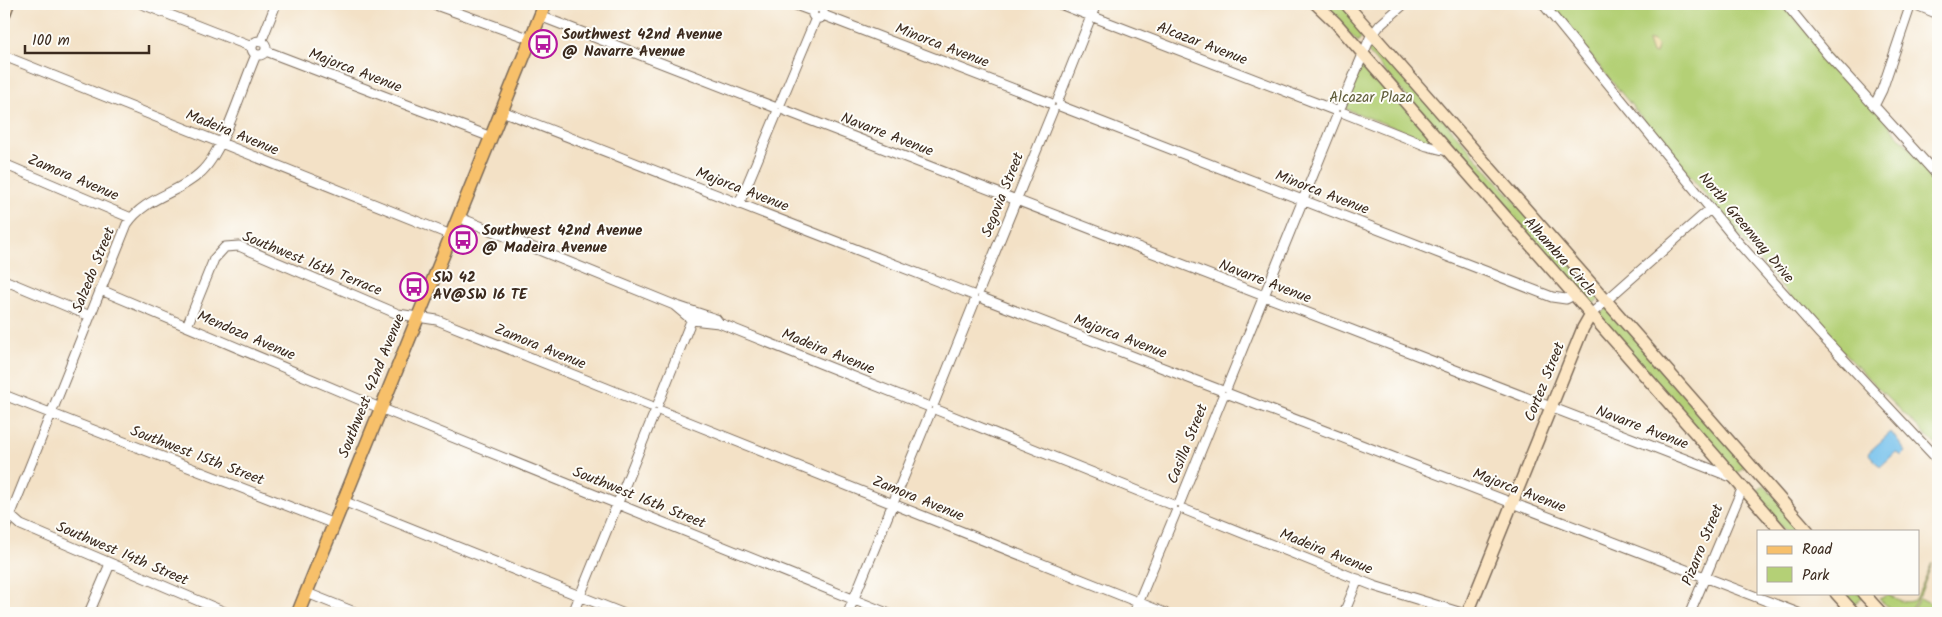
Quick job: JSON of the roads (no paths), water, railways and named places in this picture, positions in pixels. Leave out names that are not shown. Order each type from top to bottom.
[{"type":"main road","name":"Southwest 42nd Avenue","points":[[298,613],[545,4]]},
{"type":"street","points":[[4,14],[8,4]]},
{"type":"street","points":[[142,4],[263,54],[266,51],[265,44],[261,42]]},
{"type":"street","points":[[261,42],[276,4]]},
{"type":"street","points":[[433,4],[531,39]]},
{"type":"street","name":"Minorca Avenue","points":[[794,4],[819,11],[1055,105],[1552,297],[1563,299],[1574,295]]},
{"type":"street","name":"Alcazar Avenue","points":[[1060,4],[1427,146],[1447,151]]},
{"type":"street","name":"Segovia Street","points":[[848,613],[1096,4]]},
{"type":"street","name":"Alhambra Circle","points":[[1316,4],[1362,53],[1780,530]]},
{"type":"street","name":"Alhambra Circle","points":[[1346,4],[1807,530]]},
{"type":"street","name":"Casilla Street","points":[[1134,613],[1362,53],[1373,34],[1404,4]]},
{"type":"street","name":"North Greenway Drive","points":[[1543,4],[1710,209],[1798,310],[1938,460]]},
{"type":"street","points":[[1786,4],[1827,54],[1938,176]]},
{"type":"street","points":[[1874,104],[1882,90],[1912,4],[1938,14]]},
{"type":"street","points":[[739,204],[819,11]]},
{"type":"street","name":"Navarre Avenue","points":[[540,16],[1551,407],[1739,483]]},
{"type":"street","points":[[254,51],[256,42],[261,42]]},
{"type":"street","name":"Salzedo Street","points":[[4,531],[7,513],[51,414],[131,218],[154,200],[199,175],[208,164],[219,143],[254,51]]},
{"type":"street","name":"Majorca Avenue","points":[[266,51],[491,137]]},
{"type":"street","name":"Madeira Avenue","points":[[4,56],[451,234]]},
{"type":"street","name":"Majorca Avenue","points":[[502,111],[1798,613]]},
{"type":"street","name":"Zamora Avenue","points":[[4,164],[131,218]]},
{"type":"street","name":"Cortez Street","points":[[1466,613],[1591,314],[1710,209]]},
{"type":"street","points":[[458,217],[674,305],[693,317],[573,613]]},
{"type":"street","name":"Southwest 16th Terrace","points":[[188,326],[214,259],[225,247],[243,248],[398,314],[418,317]]},
{"type":"street","points":[[4,280],[90,316]]},
{"type":"street","name":"Mendoza Avenue","points":[[101,290],[380,408]]},
{"type":"street","name":"Zamora Avenue","points":[[418,317],[437,320],[1165,613]]},
{"type":"street","name":"Madeira Avenue","points":[[693,317],[719,323],[1358,579],[1466,613]]},
{"type":"street","name":"Southwest 15th Street","points":[[4,395],[334,524]]},
{"type":"street","name":"Southwest 16th Street","points":[[380,408],[887,613]]},
{"type":"street","points":[[1739,483],[1755,470]]},
{"type":"street","name":"Pizarro Street","points":[[1690,613],[1739,483]]},
{"type":"street","points":[[343,500],[622,613]]},
{"type":"street","name":"Southwest 14th Street","points":[[7,513],[21,525],[227,613]]},
{"type":"street","points":[[89,613],[110,564]]},
{"type":"street","points":[[1344,613],[1358,579]]},
{"type":"street","points":[[307,593],[357,613]]},
{"type":"street","points":[[1837,594],[1853,613],[1865,596],[1880,613]]},
{"type":"water","points":[[1891,432],[1906,452],[1902,456],[1896,452],[1880,467],[1868,453]]},
{"type":"place","name":"Southwest 42nd Avenue @ Navarre Avenue","points":[[543,44]]},
{"type":"place","name":"Southwest 42nd Avenue @ Madeira Avenue","points":[[463,240]]},
{"type":"place","name":"SW 42 AV@SW 16 TE","points":[[414,287]]},
{"type":"park label","name":"Alcazar Plaza","points":[[1371,98]]}]
